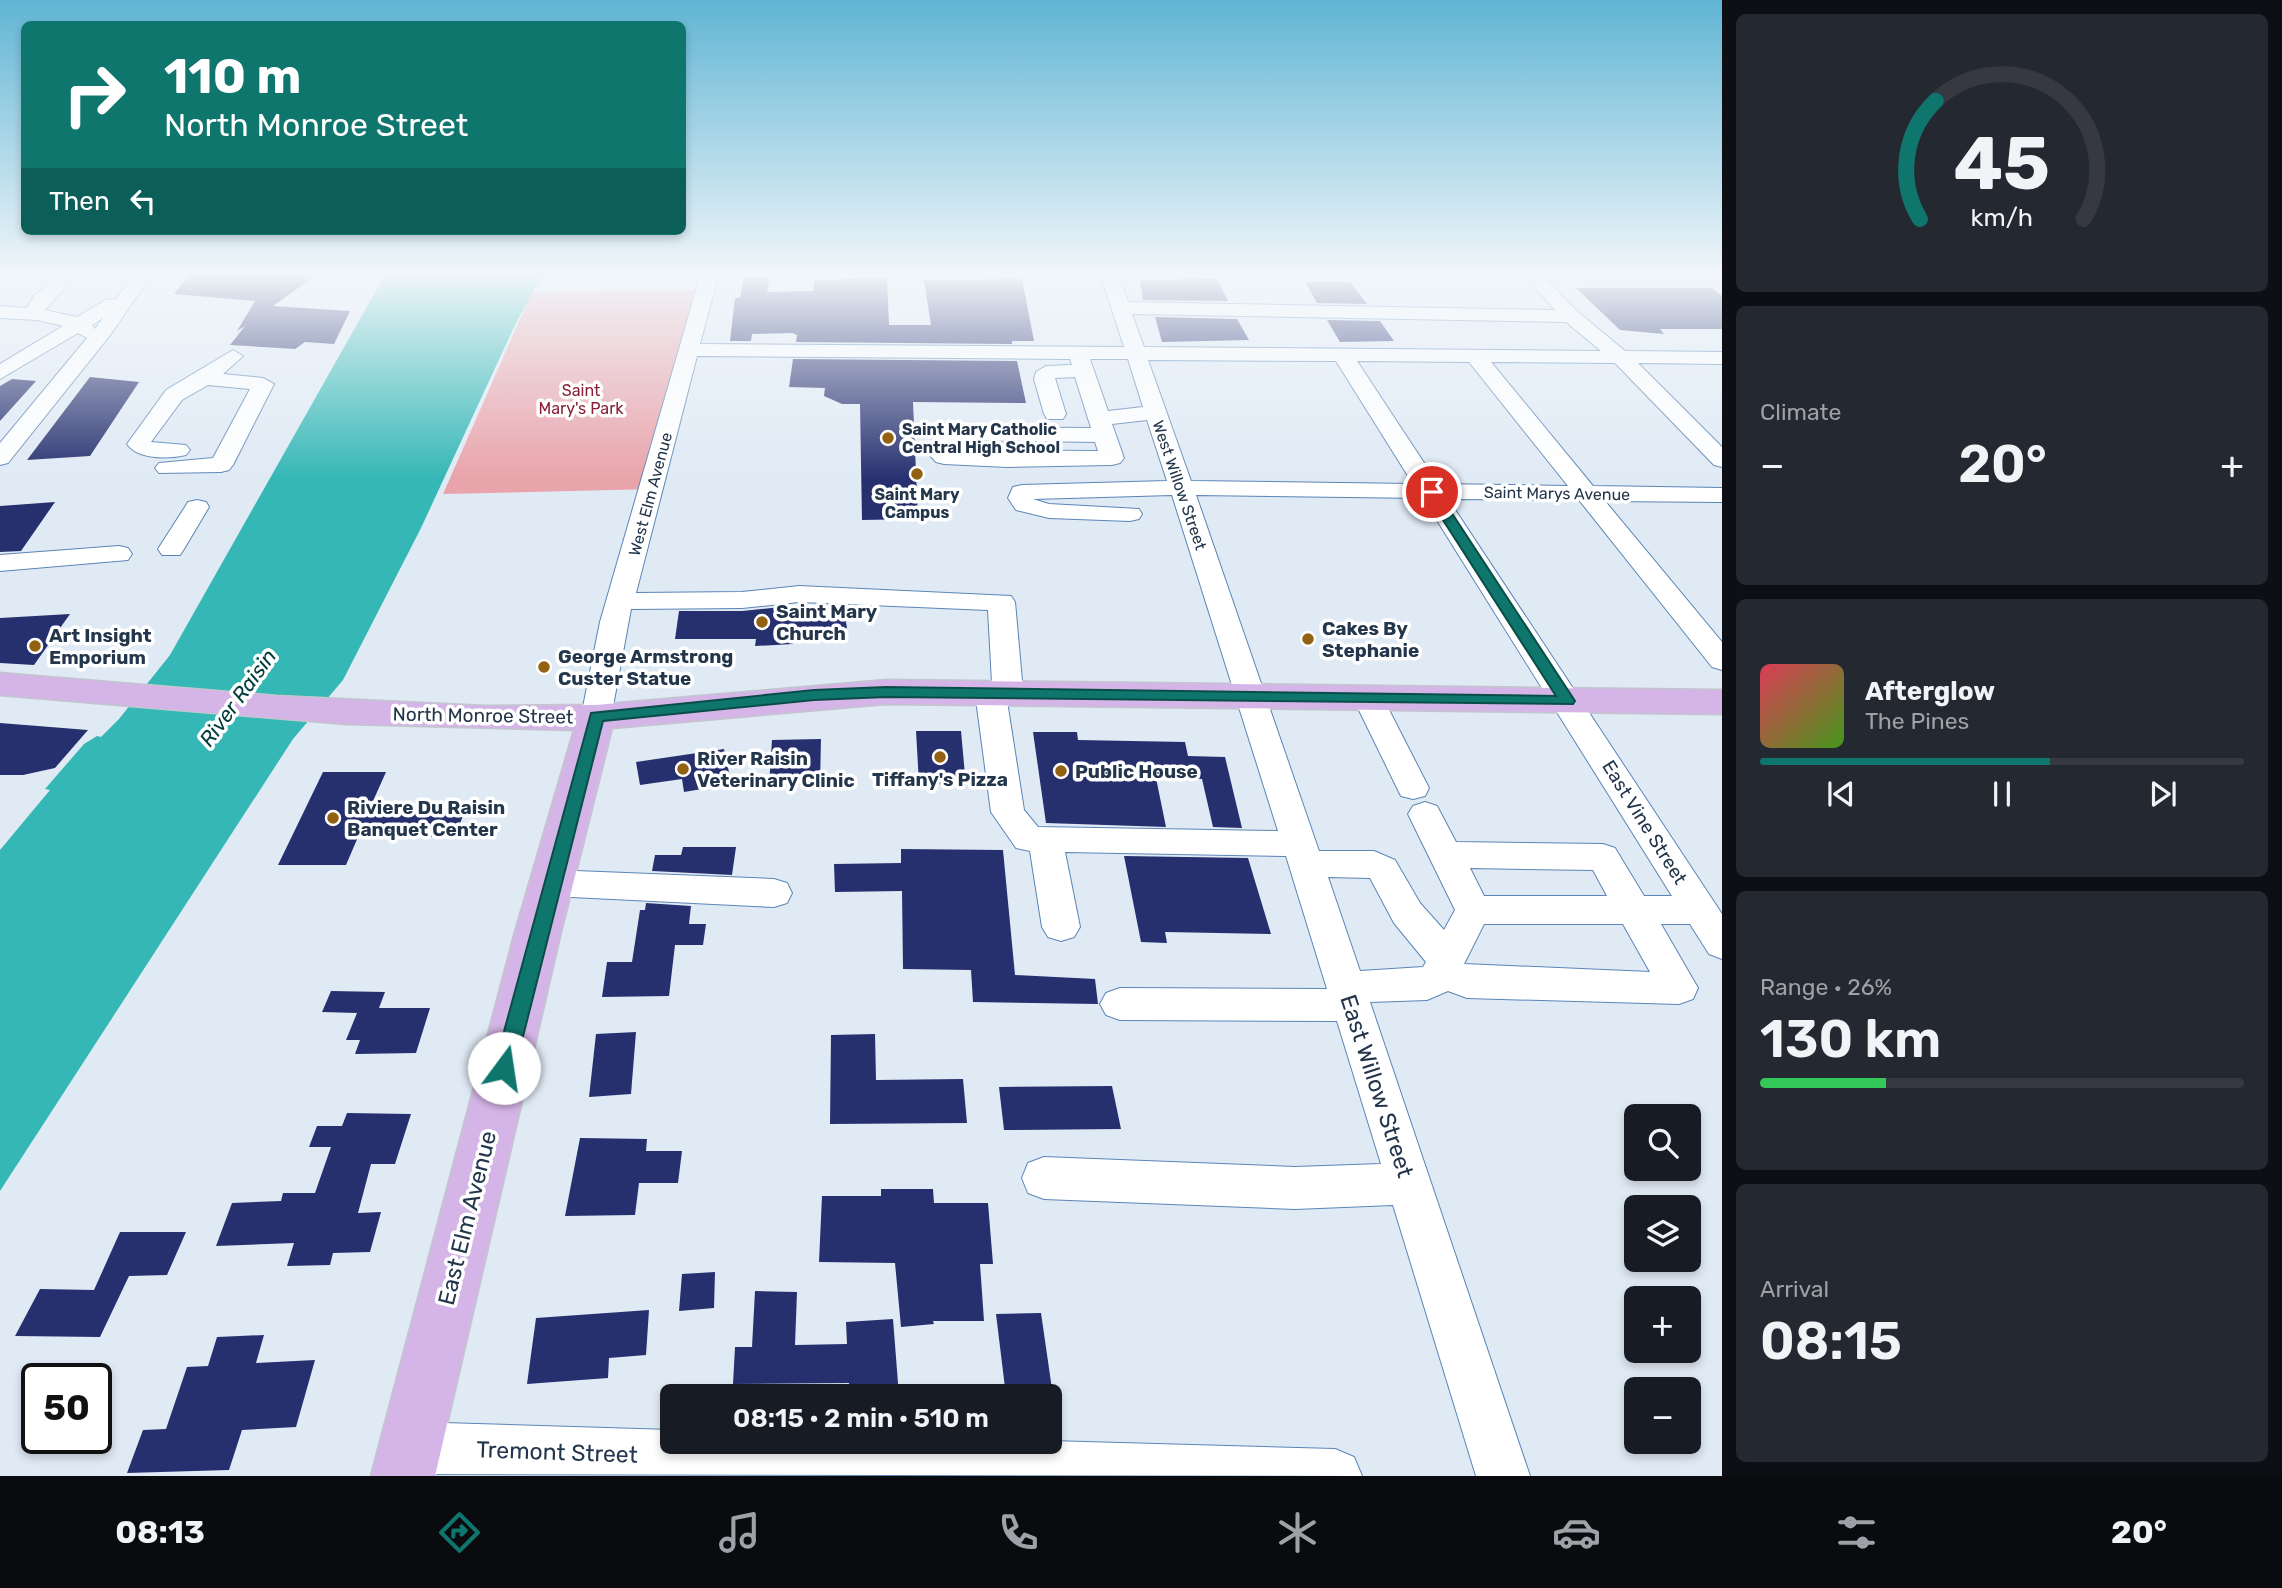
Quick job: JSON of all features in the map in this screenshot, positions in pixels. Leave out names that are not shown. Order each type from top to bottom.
[{"type":"main road","name":"North Monroe Street","points":[[0,684],[335,709],[509,718],[596,717],[814,695],[999,692],[1722,702]]},
{"type":"main road","name":"East Elm Avenue","points":[[406,1462],[551,883],[596,717]]},
{"type":"street","points":[[0,373],[52,342]]},
{"type":"street","points":[[89,342],[89,346]]},
{"type":"street","points":[[2,453],[92,342]]},
{"type":"street","name":"West Elm Avenue","points":[[596,717],[620,601],[691,342]]},
{"type":"street","name":"West Willow Street","points":[[1132,342],[1252,696]]},
{"type":"street","points":[[1602,342],[1722,460]]},
{"type":"street","points":[[689,350],[1081,362]]},
{"type":"street","points":[[1055,414],[1044,379],[1046,372],[1081,362],[1136,354],[1722,358]]},
{"type":"street","points":[[214,380],[264,384],[222,465],[173,459],[138,444],[174,395],[207,377],[233,356]]},
{"type":"street","name":"East Vine Street","points":[[1344,357],[1722,944]]},
{"type":"street","points":[[1476,357],[1722,661]]},
{"type":"street","points":[[1081,362],[1101,423],[1112,458],[1007,460],[944,457],[938,451],[940,443],[950,435],[959,433],[1101,423],[1156,412]]},
{"type":"street","points":[[959,433],[953,421],[958,416],[1055,414],[1101,423]]},
{"type":"street","name":"Saint Marys Avenue","points":[[1112,458],[1129,511],[1182,488],[1722,495]]},
{"type":"street","points":[[171,549],[197,507]]},
{"type":"street","points":[[0,563],[118,554]]},
{"type":"street","points":[[620,601],[742,600],[926,586],[1001,602],[999,692],[1008,813],[1028,839],[1302,854],[1374,864],[1384,869],[1407,913],[1444,965],[1467,982],[1679,988],[1603,857],[1445,855]]},
{"type":"street","name":"East Willow Street","points":[[1252,696],[1503,1476]]},
{"type":"street","points":[[1368,698],[1473,910]]},
{"type":"street","points":[[1045,839],[1061,928]]},
{"type":"street","points":[[551,883],[774,893]]},
{"type":"street","points":[[1473,910],[1700,910]]},
{"type":"street","points":[[1120,1004],[1348,996],[1427,985],[1437,978],[1473,910]]},
{"type":"street","points":[[1044,1178],[1295,1188],[1409,1184]]},
{"type":"street","name":"Tremont Street","points":[[406,1462],[1335,1476]]},
{"type":"green space","name":"Saint Mary's Park","points":[[510,342],[691,342],[653,489],[443,494]]},
{"type":"water","name":"River Raisin","points":[[347,342],[507,342],[421,528],[343,680],[293,739],[0,1191],[0,850],[50,790],[45,789],[84,744],[97,736],[101,737],[119,719],[170,655]]},
{"type":"building","points":[[232,342],[335,342],[334,344],[305,342],[295,349],[230,345]]},
{"type":"building","points":[[796,342],[1012,342],[1012,344]]},
{"type":"building","name":"Saint Mary Catholic Central High School","points":[[793,359],[1017,361],[1026,403],[913,402],[918,519],[862,520],[860,404],[842,404],[824,396],[825,388],[789,387]]},
{"type":"building","points":[[90,377],[139,382],[90,456],[27,460]]},
{"type":"building","points":[[12,379],[36,381],[0,421],[0,386]]},
{"type":"building","points":[[55,502],[21,551],[0,552],[0,506]]},
{"type":"building","name":"Saint Mary Church","points":[[799,605],[836,606],[844,611],[847,628],[830,637],[792,641],[793,644],[755,646],[756,639],[675,639],[679,611],[742,611]]},
{"type":"building","points":[[70,614],[34,665],[0,663],[0,618]]},
{"type":"building","points":[[0,723],[88,730],[55,768],[23,775],[0,775]]},
{"type":"building","name":"Tiffany's Pizza","points":[[916,731],[961,731],[966,786],[919,783]]},
{"type":"building","points":[[1033,732],[1077,732],[1078,740],[1185,742],[1188,756],[1225,757],[1242,828],[1213,827],[1202,779],[1156,778],[1166,827],[1046,823]]},
{"type":"building","points":[[821,739],[820,784],[769,785],[772,740]]},
{"type":"building","name":"River Raisin Veterinary Clinic","points":[[724,749],[730,777],[707,781],[708,788],[684,792],[682,779],[640,785],[636,762]]},
{"type":"building","name":"Riviere Du Raisin Banquet Center","points":[[323,772],[386,772],[369,810],[465,810],[455,837],[358,837],[346,865],[278,865]]},
{"type":"building","points":[[683,847],[736,847],[732,875],[652,871],[655,855],[681,855]]},
{"type":"building","points":[[901,849],[1003,850],[1015,975],[1095,979],[1098,1004],[973,1002],[971,970],[903,969],[902,891],[835,892],[834,864],[901,863]]},
{"type":"building","points":[[1124,856],[1248,858],[1271,934],[1165,932],[1167,943],[1141,942]]},
{"type":"building","points":[[646,903],[691,906],[689,924],[706,924],[703,945],[675,945],[669,996],[602,997],[607,962],[632,962],[640,910],[645,910]]},
{"type":"building","points":[[331,991],[385,992],[379,1008],[430,1008],[416,1053],[355,1054],[360,1040],[346,1040],[357,1013],[322,1012]]},
{"type":"building","points":[[636,1032],[631,1094],[589,1097],[596,1034]]},
{"type":"building","points":[[875,1034],[876,1080],[963,1079],[967,1123],[830,1124],[831,1035]]},
{"type":"building","points":[[1112,1086],[1121,1129],[1004,1130],[999,1087]]},
{"type":"building","points":[[347,1113],[411,1114],[395,1164],[371,1164],[358,1213],[381,1212],[370,1252],[333,1253],[330,1265],[287,1266],[294,1243],[216,1246],[232,1203],[281,1201],[283,1193],[315,1193],[331,1147],[309,1147],[317,1126],[342,1126]]},
{"type":"building","points":[[580,1138],[647,1139],[646,1151],[682,1151],[678,1183],[639,1183],[635,1215],[565,1216]]},
{"type":"building","points":[[881,1189],[933,1189],[934,1203],[988,1203],[993,1264],[980,1264],[984,1321],[933,1321],[934,1324],[901,1327],[895,1263],[819,1262],[822,1196],[881,1196]]},
{"type":"building","points":[[120,1232],[186,1232],[167,1275],[129,1276],[100,1337],[15,1336],[40,1289],[94,1290]]},
{"type":"building","points":[[715,1272],[714,1308],[679,1311],[682,1274]]},
{"type":"building","points":[[755,1291],[797,1292],[795,1345],[847,1344],[846,1322],[893,1319],[898,1384],[733,1384],[735,1347],[752,1347]]},
{"type":"building","points":[[649,1310],[646,1355],[609,1358],[608,1378],[527,1384],[536,1318]]},
{"type":"building","points":[[1041,1313],[1051,1384],[1005,1384],[996,1314]]},
{"type":"building","points":[[264,1335],[256,1363],[315,1360],[296,1427],[242,1430],[229,1470],[127,1473],[143,1430],[166,1429],[187,1367],[208,1366],[217,1337]]},
{"type":"place","name":"Saint Mary Catholic Central High School","points":[[888,438]]},
{"type":"place","name":"Saint Mary Campus","points":[[917,474]]},
{"type":"place","name":"Saint Mary Church","points":[[762,622]]},
{"type":"place","name":"Cakes By Stephanie","points":[[1308,639]]},
{"type":"place","name":"Art Insight Emporium","points":[[35,646]]},
{"type":"place","name":"George Armstrong Custer Statue","points":[[544,667]]},
{"type":"place","name":"Tiffany's Pizza","points":[[940,757]]},
{"type":"place","name":"River Raisin Veterinary Clinic","points":[[683,769]]},
{"type":"place","name":"Public House","points":[[1061,771]]},
{"type":"place","name":"Riviere Du Raisin Banquet Center","points":[[333,818]]},
{"type":"route","points":[[504,1068],[596,717],[814,695],[886,692],[1567,701],[1432,492]]}]
